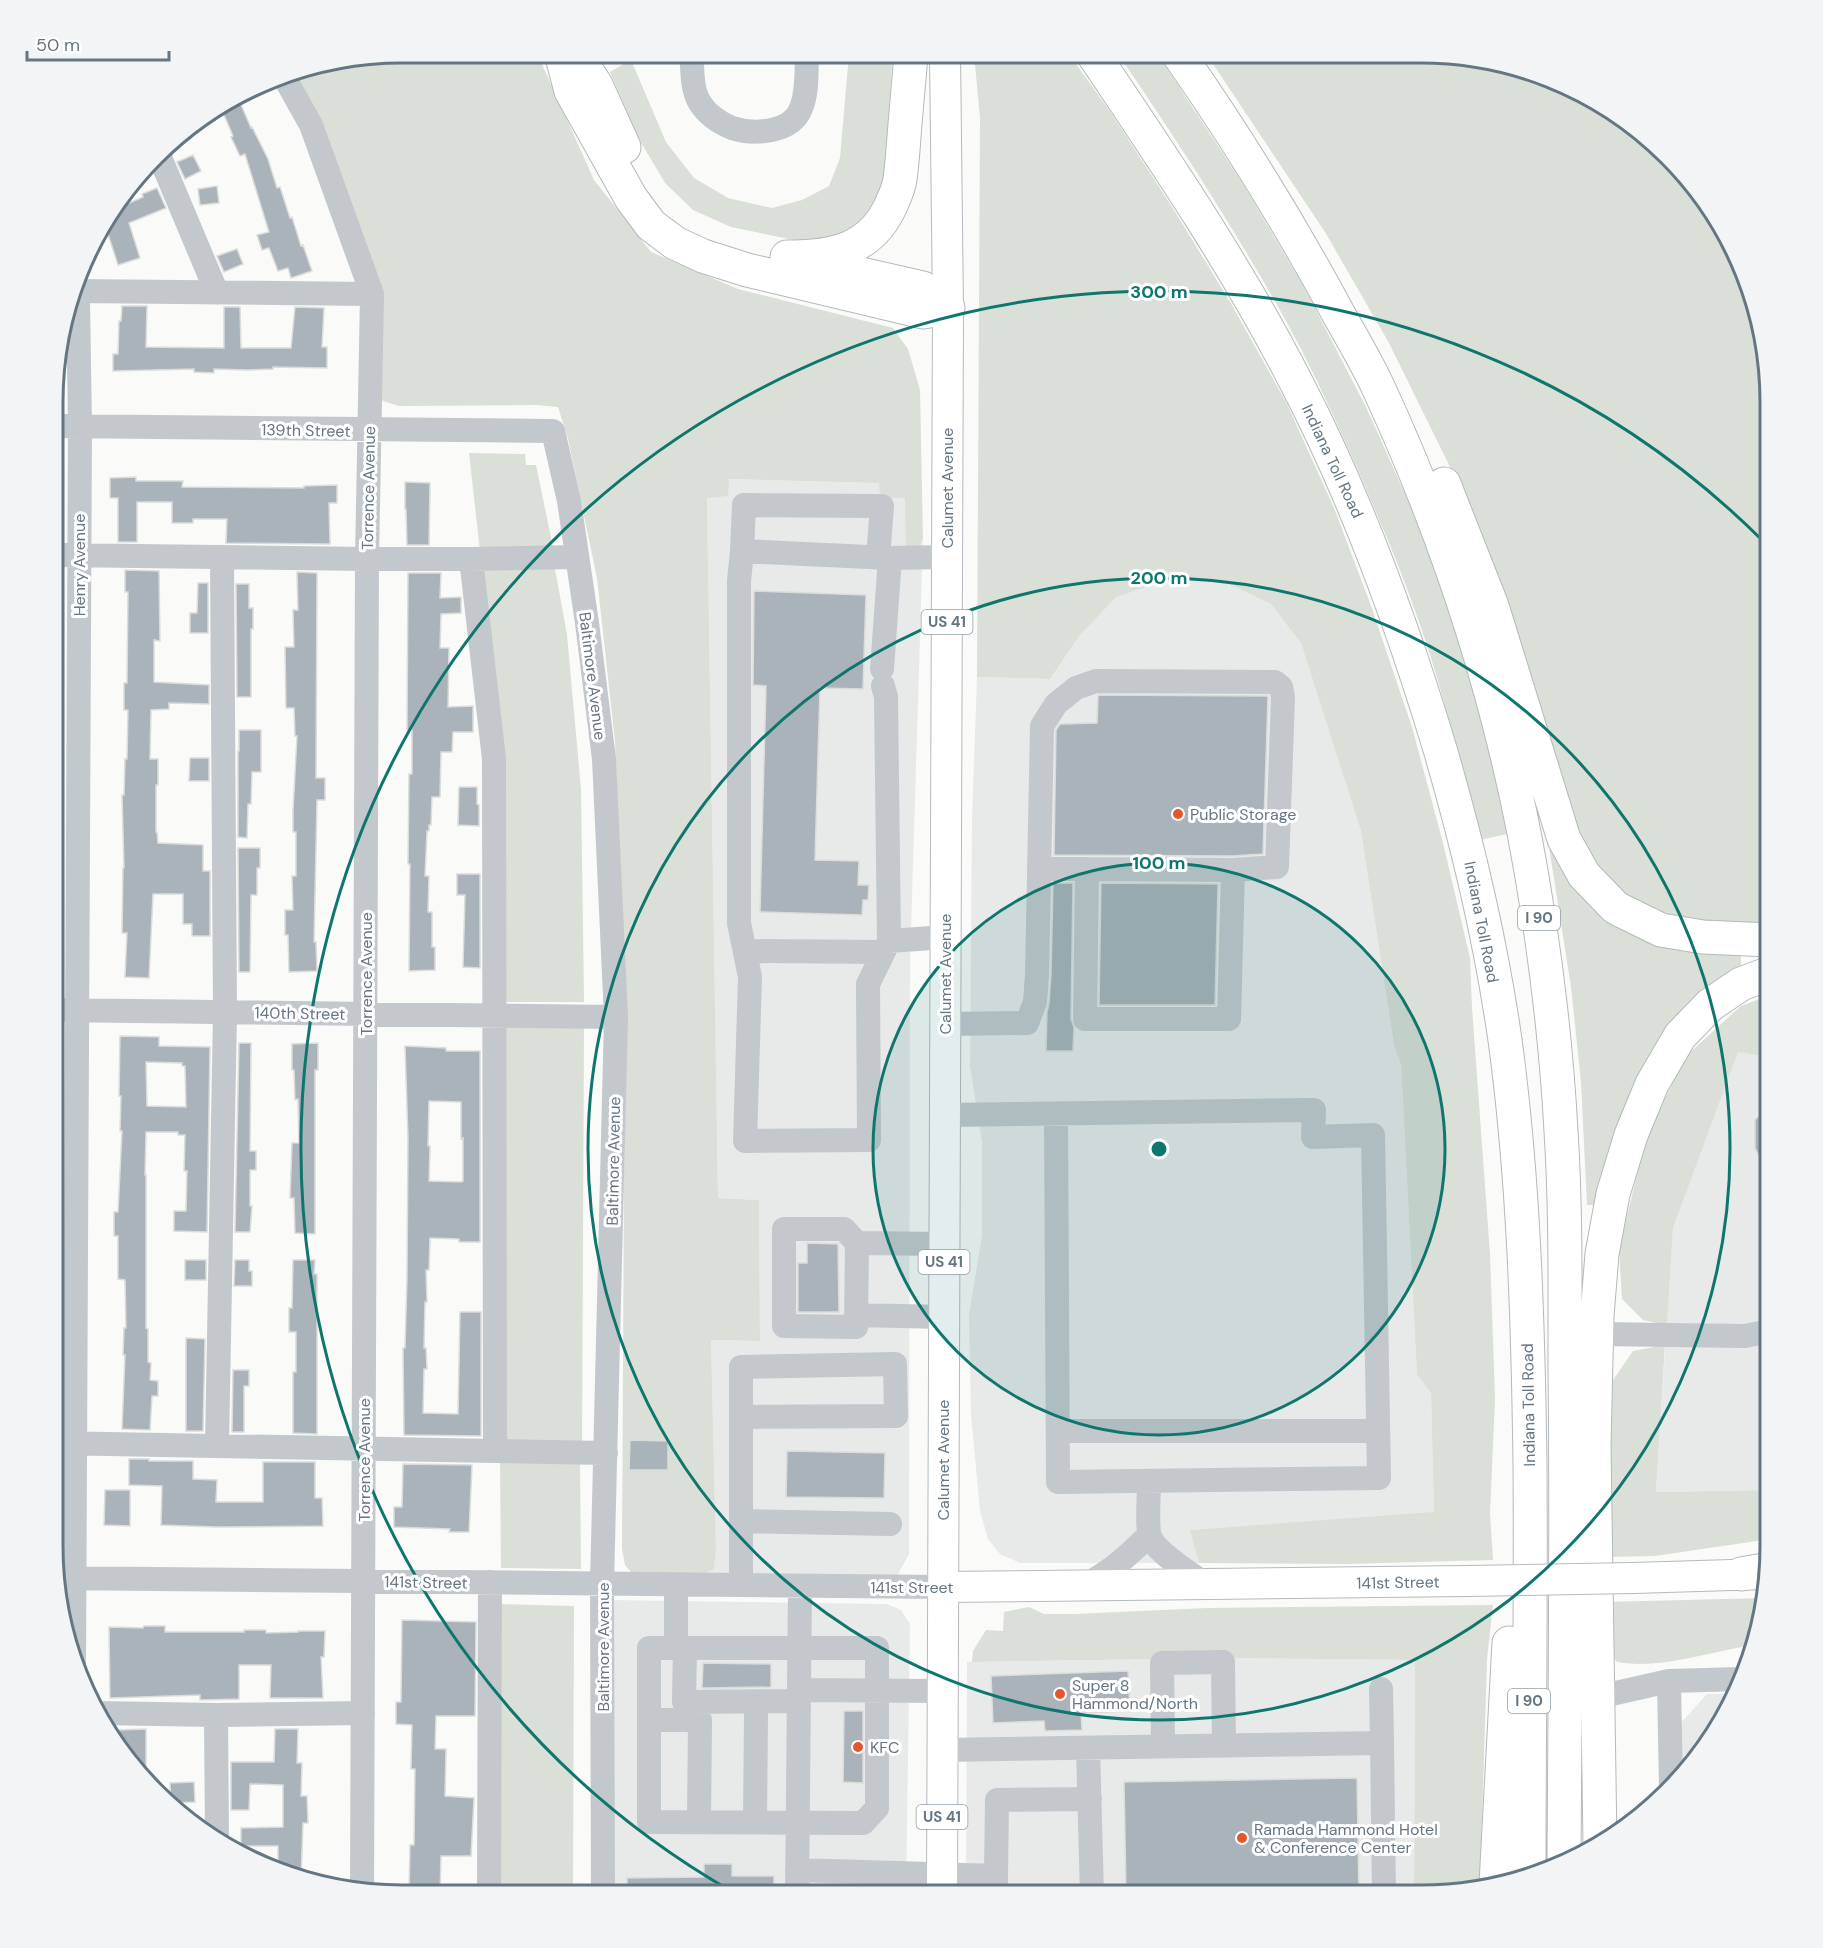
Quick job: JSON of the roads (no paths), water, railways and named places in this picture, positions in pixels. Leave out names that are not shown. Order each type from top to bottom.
[{"type":"highway","points":[[564,63],[571,91],[631,198],[651,225],[675,243],[703,256],[747,270],[922,312],[948,308]]},
{"type":"highway","points":[[582,63],[596,85],[631,163],[643,183],[671,216],[696,231],[719,240],[923,288],[948,308]]},
{"type":"highway","points":[[787,257],[814,257],[833,254],[852,247],[879,226],[888,213],[900,180],[910,63]]},
{"type":"highway","name":"Indiana Toll Road","points":[[1099,63],[1173,171],[1243,285],[1297,383],[1353,502],[1395,610],[1427,706],[1467,846],[1485,924],[1504,1038],[1516,1142],[1524,1248],[1529,1395],[1529,1867]]},
{"type":"highway","name":"I 90","points":[[1185,63],[1228,124],[1302,246],[1377,384],[1425,493],[1461,595],[1492,699],[1520,813],[1538,911],[1552,1016],[1562,1132],[1566,1454],[1564,1853]]},
{"type":"highway","points":[[1302,246],[1355,306],[1446,489],[1492,606],[1564,839],[1584,875],[1616,908],[1661,930],[1703,937],[1760,940]]},
{"type":"highway","points":[[1600,1834],[1594,1446],[1602,1254],[1613,1194],[1631,1135],[1652,1084],[1680,1036],[1710,1005],[1741,984],[1760,977]]},
{"type":"highway","points":[[1496,1876],[1509,1630],[1530,1523]]},
{"type":"main road","name":"Calumet Avenue","points":[[942,1884],[948,308],[945,63]]},
{"type":"main road","name":"141st Street","points":[[943,1587],[1633,1578],[1759,1572]]},
{"type":"street","points":[[692,63],[694,87],[703,106],[721,122],[734,128],[754,131],[771,131],[795,119],[801,109],[806,63]]},
{"type":"street","name":"Torrence Avenue","points":[[288,83],[311,125],[372,294],[367,559],[362,1882]]},
{"type":"street","points":[[162,162],[217,293]]},
{"type":"street","points":[[82,291],[372,294]]},
{"type":"street","name":"Henry Avenue","points":[[67,1593],[64,1444],[69,426],[78,305]]},
{"type":"street","name":"139th Street","points":[[69,426],[369,431],[553,431]]},
{"type":"street","name":"Baltimore Avenue","points":[[553,431],[569,501],[578,557],[604,759],[616,1017],[603,1584],[603,1885]]},
{"type":"street","points":[[744,505],[882,506],[883,678],[886,697],[886,946],[868,984],[869,1140],[745,1141],[750,977],[739,922],[739,581],[742,551],[744,505]]},
{"type":"street","points":[[742,551],[884,558],[947,558]]},
{"type":"street","points":[[69,555],[367,559],[578,557]]},
{"type":"street","points":[[217,1446],[225,1013],[222,558]]},
{"type":"street","points":[[471,559],[494,759],[495,1451]]},
{"type":"street","points":[[945,1024],[1027,1023],[1035,1002],[1042,726],[1056,704],[1076,688],[1096,681],[1275,682],[1281,687],[1283,697],[1277,867],[1233,870],[1039,869]]},
{"type":"street","points":[[1087,869],[1085,1019],[1229,1019],[1233,870]]},
{"type":"street","points":[[745,951],[886,946],[946,936]]},
{"type":"street","name":"140th Street","points":[[67,1011],[616,1017]]},
{"type":"street","points":[[945,1115],[1056,1113],[1314,1110],[1313,1137],[1373,1135],[1379,1478],[1058,1482],[1056,1113]]},
{"type":"street","points":[[784,1229],[844,1229],[857,1243],[856,1327],[784,1326],[784,1229]]},
{"type":"street","points":[[857,1243],[944,1244]]},
{"type":"street","points":[[857,1315],[944,1317]]},
{"type":"street","points":[[1597,1334],[1745,1336],[1760,1333]]},
{"type":"street","points":[[741,1417],[896,1416],[895,1364],[741,1367],[741,1417],[742,1521],[741,1585]]},
{"type":"street","points":[[1058,1431],[1378,1431]]},
{"type":"street","points":[[64,1444],[606,1453]]},
{"type":"street","points":[[1149,1481],[1149,1535],[1177,1565],[1204,1583]]},
{"type":"street","points":[[742,1521],[890,1524]]},
{"type":"street","points":[[1084,1585],[1101,1577],[1128,1556],[1149,1535]]},
{"type":"street","name":"141st Street","points":[[65,1578],[943,1587]]},
{"type":"street","points":[[489,1885],[490,1582]]},
{"type":"street","points":[[676,1585],[684,1702],[877,1691],[942,1691]]},
{"type":"street","points":[[797,1885],[800,1586]]},
{"type":"street","points":[[681,1647],[877,1648],[877,1808],[863,1823],[649,1822],[649,1648],[681,1647]]},
{"type":"street","points":[[1163,1746],[1162,1663],[1224,1662],[1224,1746]]},
{"type":"street","points":[[1598,1696],[1669,1681],[1732,1679]]},
{"type":"street","points":[[1669,1681],[1671,1775]]},
{"type":"street","points":[[1382,1689],[1384,1885]]},
{"type":"street","points":[[107,1713],[216,1715],[363,1713]]},
{"type":"street","points":[[216,1715],[217,1830]]},
{"type":"street","points":[[755,1822],[756,1716]]},
{"type":"street","points":[[649,1720],[700,1720],[699,1822]]},
{"type":"street","points":[[942,1750],[1382,1743]]},
{"type":"street","points":[[1088,1748],[1092,1885]]},
{"type":"street","points":[[797,1870],[942,1884],[996,1885],[997,1800],[1090,1799]]},
{"type":"place","name":"Public Storage","points":[[1178,814]]},
{"type":"place","name":"Super 8 Hammond/North","points":[[1060,1694]]},
{"type":"place","name":"KFC","points":[[858,1747]]},
{"type":"place","name":"Ramada Hammond Hotel & Conference Center","points":[[1242,1838]]}]
